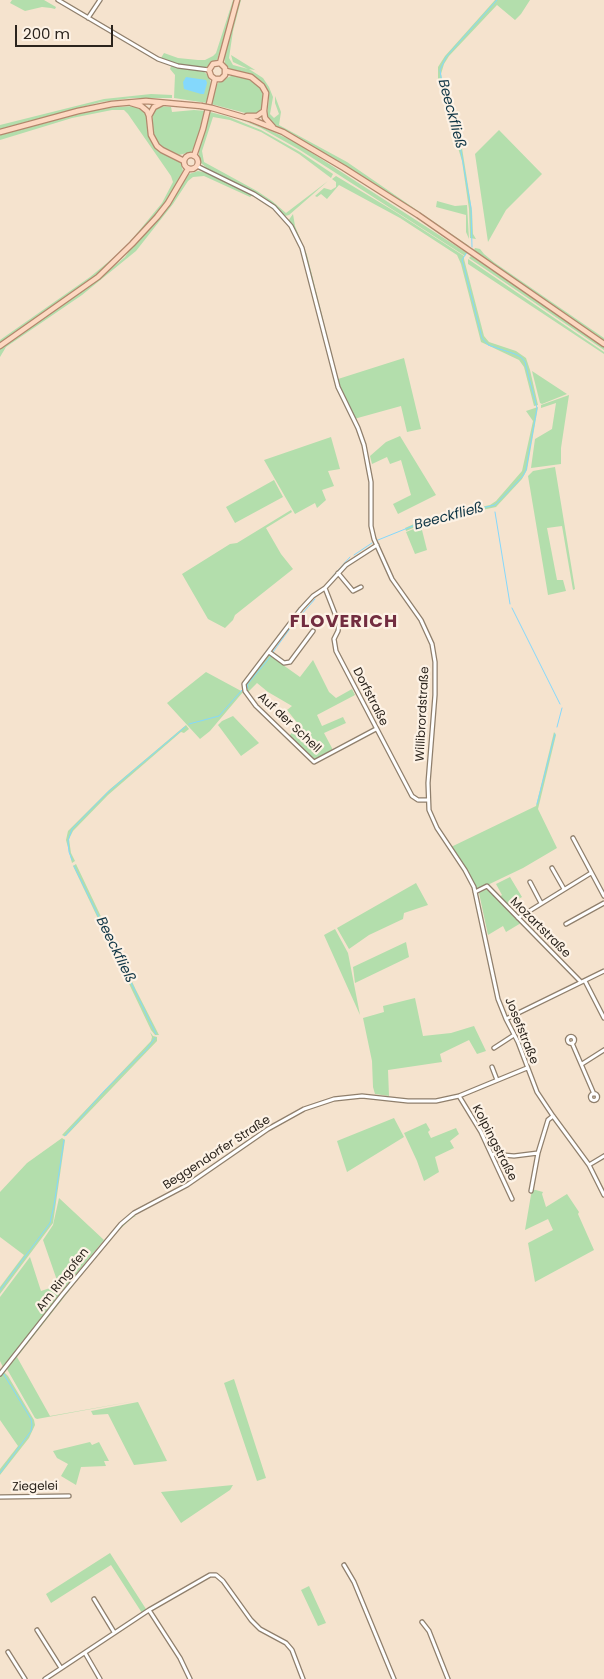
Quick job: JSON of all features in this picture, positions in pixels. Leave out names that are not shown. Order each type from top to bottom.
[{"type":"main road","points":[[220,63],[237,0]]},
{"type":"main road","points":[[220,63],[213,64],[209,70],[210,76],[215,79],[221,79],[226,72]]},
{"type":"main road","points":[[220,63],[226,72]]},
{"type":"main road","points":[[226,72],[251,77],[259,82],[266,93],[264,111],[266,118],[274,128]]},
{"type":"main road","points":[[194,156],[203,129],[215,79]]},
{"type":"main road","points":[[125,102],[141,106],[150,116]]},
{"type":"main road","points":[[0,132],[78,111],[125,102],[177,102],[243,116],[274,128],[344,168],[418,215],[604,344]]},
{"type":"main road","points":[[167,102],[154,107],[150,116],[151,136],[157,146],[184,161],[188,169]]},
{"type":"main road","points":[[243,116],[257,116],[264,111]]},
{"type":"main road","points":[[184,161],[188,156],[194,156],[198,160],[197,166],[193,169],[188,169]]},
{"type":"main road","points":[[0,346],[98,277],[157,217],[168,203],[188,169]]},
{"type":"street","points":[[58,0],[165,62],[183,67],[209,70]]},
{"type":"street","points":[[88,18],[99,1]]},
{"type":"street","name":"Willibrordstraße","points":[[197,166],[256,195],[274,207],[291,226],[303,252],[338,387],[358,428],[367,455],[371,482],[372,526],[377,545],[395,584],[421,620],[432,644],[435,662],[435,694],[428,800]]},
{"type":"street","points":[[313,631],[290,662],[284,663],[269,652],[313,596],[325,588],[354,559],[377,545]]},
{"type":"street","points":[[338,574],[353,590],[360,587]]},
{"type":"street","name":"Dorfstraße","points":[[325,588],[339,624],[334,639],[336,651],[412,796],[418,800],[428,800]]},
{"type":"street","name":"Auf der Schell","points":[[269,652],[244,682],[245,691],[256,706],[314,762],[376,729]]},
{"type":"street","name":"Josefstraße","points":[[428,800],[429,810],[437,828],[470,878],[475,892],[495,988],[527,1068],[538,1092],[588,1165],[604,1194]]},
{"type":"street","points":[[573,838],[604,896]]},
{"type":"street","points":[[552,868],[564,889]]},
{"type":"street","points":[[518,918],[591,873]]},
{"type":"street","points":[[530,882],[541,903]]},
{"type":"street","name":"Mozartstraße","points":[[475,892],[487,886],[583,981],[604,1018]]},
{"type":"street","points":[[566,924],[604,903]]},
{"type":"street","points":[[506,1019],[604,971]]},
{"type":"street","points":[[494,1048],[514,1035]]},
{"type":"street","points":[[572,1043],[594,1094]]},
{"type":"street","points":[[582,1064],[604,1050]]},
{"type":"street","points":[[492,1066],[497,1080]]},
{"type":"street","name":"Beggendorfer Straße","points":[[149,1205],[187,1185],[268,1129],[304,1109],[322,1102],[334,1098],[354,1096],[436,1101],[459,1096],[527,1068]]},
{"type":"street","name":"Kolpingstraße","points":[[459,1096],[492,1154],[512,1199]]},
{"type":"street","points":[[531,1191],[538,1153],[548,1120],[553,1116]]},
{"type":"street","points":[[492,1154],[514,1156],[538,1153]]},
{"type":"street","points":[[588,1165],[604,1156]]},
{"type":"street","name":"Am Ringofen","points":[[0,1374],[113,1232],[134,1213],[149,1205]]},
{"type":"street","name":"Ziegelei","points":[[0,1497],[69,1496]]},
{"type":"street","points":[[344,1565],[354,1582],[394,1679]]},
{"type":"street","points":[[45,1679],[149,1610],[202,1578],[216,1575],[260,1629],[286,1643],[292,1650],[303,1679]]},
{"type":"street","points":[[94,1599],[114,1632]]},
{"type":"street","points":[[149,1610],[180,1658],[190,1679]]},
{"type":"street","points":[[422,1622],[429,1631],[448,1679]]},
{"type":"street","points":[[36,1630],[61,1668]]},
{"type":"street","points":[[8,1652],[25,1679]]},
{"type":"street","points":[[84,1653],[100,1679]]},
{"type":"green space","points":[[12,0],[44,0],[56,7],[55,9],[42,7],[25,11],[10,3]]},
{"type":"green space","points":[[233,0],[235,0],[217,60],[207,67],[196,68],[182,66],[161,58],[164,53],[178,58],[198,60],[205,60],[213,56],[216,53]]},
{"type":"green space","points":[[238,0],[241,0],[233,31],[229,58],[233,65],[248,69],[233,62],[231,55],[260,73],[249,69],[263,78],[269,87],[273,97],[270,114],[274,118],[279,114],[275,103],[275,96],[281,112],[279,125],[347,162],[469,246],[383,190],[271,123],[267,116],[269,98],[264,85],[252,74],[232,71],[225,64],[224,52]]},
{"type":"green space","points":[[495,0],[530,0],[515,20],[497,5],[449,56],[441,74],[462,148],[472,211],[473,234],[476,239],[470,238],[469,209],[462,161],[438,81],[438,67],[445,56]]},
{"type":"green space","points":[[171,66],[204,72],[209,76],[211,84],[207,103],[174,98],[175,75],[170,69]]},
{"type":"green space","points":[[233,75],[252,79],[260,87],[263,95],[263,104],[259,113],[253,115],[211,104],[219,82]]},
{"type":"green space","points":[[151,94],[172,95],[172,98],[132,98],[101,102],[0,129],[0,125],[104,99]]},
{"type":"green space","points":[[135,106],[143,109],[146,114],[149,135],[154,146],[161,153],[181,163],[183,171],[181,178],[162,208],[122,254],[89,282],[0,344],[0,340],[90,277],[124,249],[162,203],[173,182],[171,176],[124,110],[112,110],[72,118],[0,140],[0,135],[102,108]]},
{"type":"green space","points":[[159,106],[171,107],[172,112],[206,111],[197,142],[191,152],[179,155],[159,144],[154,135],[152,124],[153,112]]},
{"type":"green space","points":[[210,112],[229,117],[261,130],[300,152],[333,174],[331,178],[299,154],[261,132],[230,120],[213,117],[202,151],[204,162],[257,191],[286,213],[328,181],[289,215],[285,216],[265,198],[208,169],[201,163],[199,149]]},
{"type":"green space","points":[[237,118],[295,142],[467,253],[465,256],[300,150],[261,128]]},
{"type":"green space","points":[[499,130],[542,174],[506,210],[488,242],[475,154]]},
{"type":"green space","points":[[198,171],[207,173],[253,195],[250,197],[204,176],[193,177],[188,181],[173,204],[136,251],[82,295],[6,347],[0,357],[0,348],[93,284],[125,257],[134,244],[155,222],[189,174]]},
{"type":"green space","points":[[336,176],[464,256],[484,336],[489,342],[516,351],[526,358],[538,405],[534,406],[524,367],[519,360],[481,342],[457,255],[400,218],[339,185],[327,199],[321,194],[317,197],[315,196],[324,188],[331,190],[336,187],[336,182],[332,179]]},
{"type":"green space","points":[[437,201],[455,206],[467,205],[469,239],[466,232],[466,215],[436,207]]},
{"type":"green space","points":[[293,214],[295,226],[307,255],[338,379],[404,358],[421,429],[407,432],[401,406],[354,419],[337,379],[304,248],[288,221]]},
{"type":"green space","points":[[475,248],[480,249],[495,263],[604,338],[604,341],[482,257],[474,250]]},
{"type":"green space","points":[[471,256],[604,346],[604,350],[469,258]]},
{"type":"green space","points":[[468,259],[604,352],[604,354],[468,264]]},
{"type":"green space","points":[[532,371],[567,394],[542,404],[540,403]]},
{"type":"green space","points":[[569,395],[561,448],[561,464],[531,468],[535,439],[552,429],[556,403],[541,408],[541,405]]},
{"type":"green space","points":[[538,407],[527,470],[522,479],[496,507],[427,522],[406,531],[405,528],[425,519],[490,505],[496,501],[522,471],[533,421],[526,411]]},
{"type":"green space","points":[[400,436],[436,495],[398,514],[393,504],[411,495],[401,460],[390,464],[387,457],[372,464],[370,456],[386,442]]},
{"type":"green space","points":[[331,437],[340,469],[328,471],[334,486],[322,490],[326,500],[317,508],[315,503],[295,514],[264,460]]},
{"type":"green space","points":[[555,467],[575,589],[573,590],[562,526],[547,528],[557,580],[563,580],[566,591],[548,595],[528,476],[533,471]]},
{"type":"green space","points":[[274,480],[283,497],[235,523],[226,507]]},
{"type":"green space","points":[[291,510],[292,512],[266,528],[281,554],[293,569],[235,615],[225,628],[208,619],[182,574],[230,544],[237,543]]},
{"type":"green space","points":[[421,526],[427,550],[415,554],[406,532]]},
{"type":"green space","points":[[269,655],[300,677],[313,660],[329,692],[336,698],[352,689],[355,695],[317,715],[322,726],[343,717],[346,723],[324,733],[333,750],[371,731],[373,727],[375,729],[318,759],[314,759],[289,736],[299,725],[287,710],[292,706],[257,683],[248,692],[246,687],[247,681]]},
{"type":"green space","points":[[206,672],[243,692],[210,731],[200,739],[167,703]]},
{"type":"green space","points":[[233,716],[259,743],[241,756],[218,725]]},
{"type":"green space","points":[[186,725],[189,729],[184,733],[181,732],[108,795],[73,831],[69,839],[71,853],[75,861],[72,863],[66,840],[68,831],[109,790]]},
{"type":"green space","points":[[554,732],[556,735],[538,809],[557,848],[523,868],[477,890],[467,870],[451,847],[536,806]]},
{"type":"green space","points":[[76,864],[159,1035],[155,1035],[151,1030],[73,866]]},
{"type":"green space","points":[[510,877],[522,897],[508,905],[499,897],[502,895],[496,884]]},
{"type":"green space","points":[[416,883],[428,905],[404,913],[403,919],[369,935],[349,949],[337,928]]},
{"type":"green space","points":[[487,889],[521,923],[506,932],[503,926],[488,935],[479,893]]},
{"type":"green space","points":[[335,929],[348,953],[360,1015],[324,935]]},
{"type":"green space","points":[[406,942],[409,957],[355,983],[353,967]]},
{"type":"green space","points":[[415,998],[423,1036],[451,1033],[474,1026],[486,1051],[477,1054],[469,1040],[440,1054],[442,1062],[388,1070],[389,1096],[375,1094],[372,1061],[363,1018],[384,1012],[383,1006]]},
{"type":"green space","points":[[150,1032],[153,1036],[157,1037],[157,1041],[66,1136],[62,1135],[151,1041]]},
{"type":"green space","points":[[394,1118],[404,1137],[347,1172],[337,1141]]},
{"type":"green space","points":[[426,1123],[430,1130],[428,1132],[431,1138],[456,1128],[459,1134],[450,1141],[454,1148],[435,1157],[439,1172],[424,1181],[404,1133]]},
{"type":"green space","points":[[62,1138],[65,1140],[53,1223],[0,1294],[0,1287],[24,1255],[0,1237],[0,1192],[27,1163]]},
{"type":"green space","points":[[532,1189],[543,1192],[546,1207],[567,1194],[579,1212],[578,1214],[594,1250],[535,1282],[528,1243],[553,1230],[548,1219],[525,1230]]},
{"type":"green space","points":[[59,1198],[104,1240],[63,1290],[60,1289],[43,1240],[53,1225]]},
{"type":"green space","points":[[133,1216],[136,1216],[118,1231],[17,1357],[50,1416],[135,1401],[37,1419],[7,1369],[66,1292],[119,1228]]},
{"type":"green space","points":[[30,1257],[41,1291],[56,1286],[60,1295],[3,1367],[0,1361],[0,1297]]},
{"type":"green space","points":[[4,1372],[34,1420],[35,1425],[29,1438],[0,1475],[0,1469],[18,1446],[0,1420],[0,1377]]},
{"type":"green space","points":[[234,1379],[266,1478],[257,1481],[224,1383]]},
{"type":"green space","points":[[138,1402],[167,1461],[134,1465],[108,1414],[93,1415],[91,1411]]},
{"type":"green space","points":[[90,1442],[92,1445],[99,1442],[109,1461],[104,1461],[106,1466],[81,1467],[76,1485],[61,1476],[68,1464],[57,1458],[53,1451]]},
{"type":"green space","points":[[233,1485],[230,1490],[181,1523],[161,1492]]},
{"type":"green space","points":[[110,1553],[146,1609],[142,1613],[111,1565],[51,1603],[46,1594]]},
{"type":"green space","points":[[309,1586],[326,1623],[318,1626],[301,1590]]},
{"type":"water","points":[[186,77],[206,80],[204,94],[184,89],[183,82]]},
{"type":"waterway","name":"Beeckfließ","points":[[472,247],[471,208],[460,146],[443,90],[440,70],[446,57],[497,0]]},
{"type":"waterway","name":"Beeckfließ","points":[[378,540],[425,521],[495,505],[523,476],[526,470],[537,408],[525,362],[515,354],[488,345],[482,338],[462,260],[467,252]]},
{"type":"waterway","points":[[495,512],[510,604]]},
{"type":"waterway","name":"Beeckfließ","points":[[354,555],[372,543]]},
{"type":"waterway","name":"Beeckfließ","points":[[332,577],[350,557]]},
{"type":"waterway","name":"Beeckfließ","points":[[273,652],[294,623],[315,599]]},
{"type":"waterway","points":[[512,608],[560,704]]},
{"type":"waterway","name":"Beeckfließ","points":[[248,688],[247,685],[271,656]]},
{"type":"waterway","name":"Beeckfließ","points":[[189,724],[219,716],[242,690]]},
{"type":"waterway","points":[[557,727],[562,708]]},
{"type":"waterway","name":"Beeckfließ","points":[[72,860],[68,841],[72,829],[108,792],[185,727]]},
{"type":"waterway","points":[[537,804],[555,734]]},
{"type":"waterway","name":"Beeckfließ","points":[[74,866],[156,1034]]},
{"type":"waterway","name":"Beeckfließ","points":[[65,1136],[105,1090],[146,1050],[155,1038]]},
{"type":"waterway","name":"Beeckfließ","points":[[0,1290],[50,1223],[64,1140]]},
{"type":"waterway","name":"Beeckfließ","points":[[0,1473],[31,1431],[32,1425],[31,1419],[3,1373]]},
{"type":"district","name":"FLOVERICH","points":[[344,622]]}]
